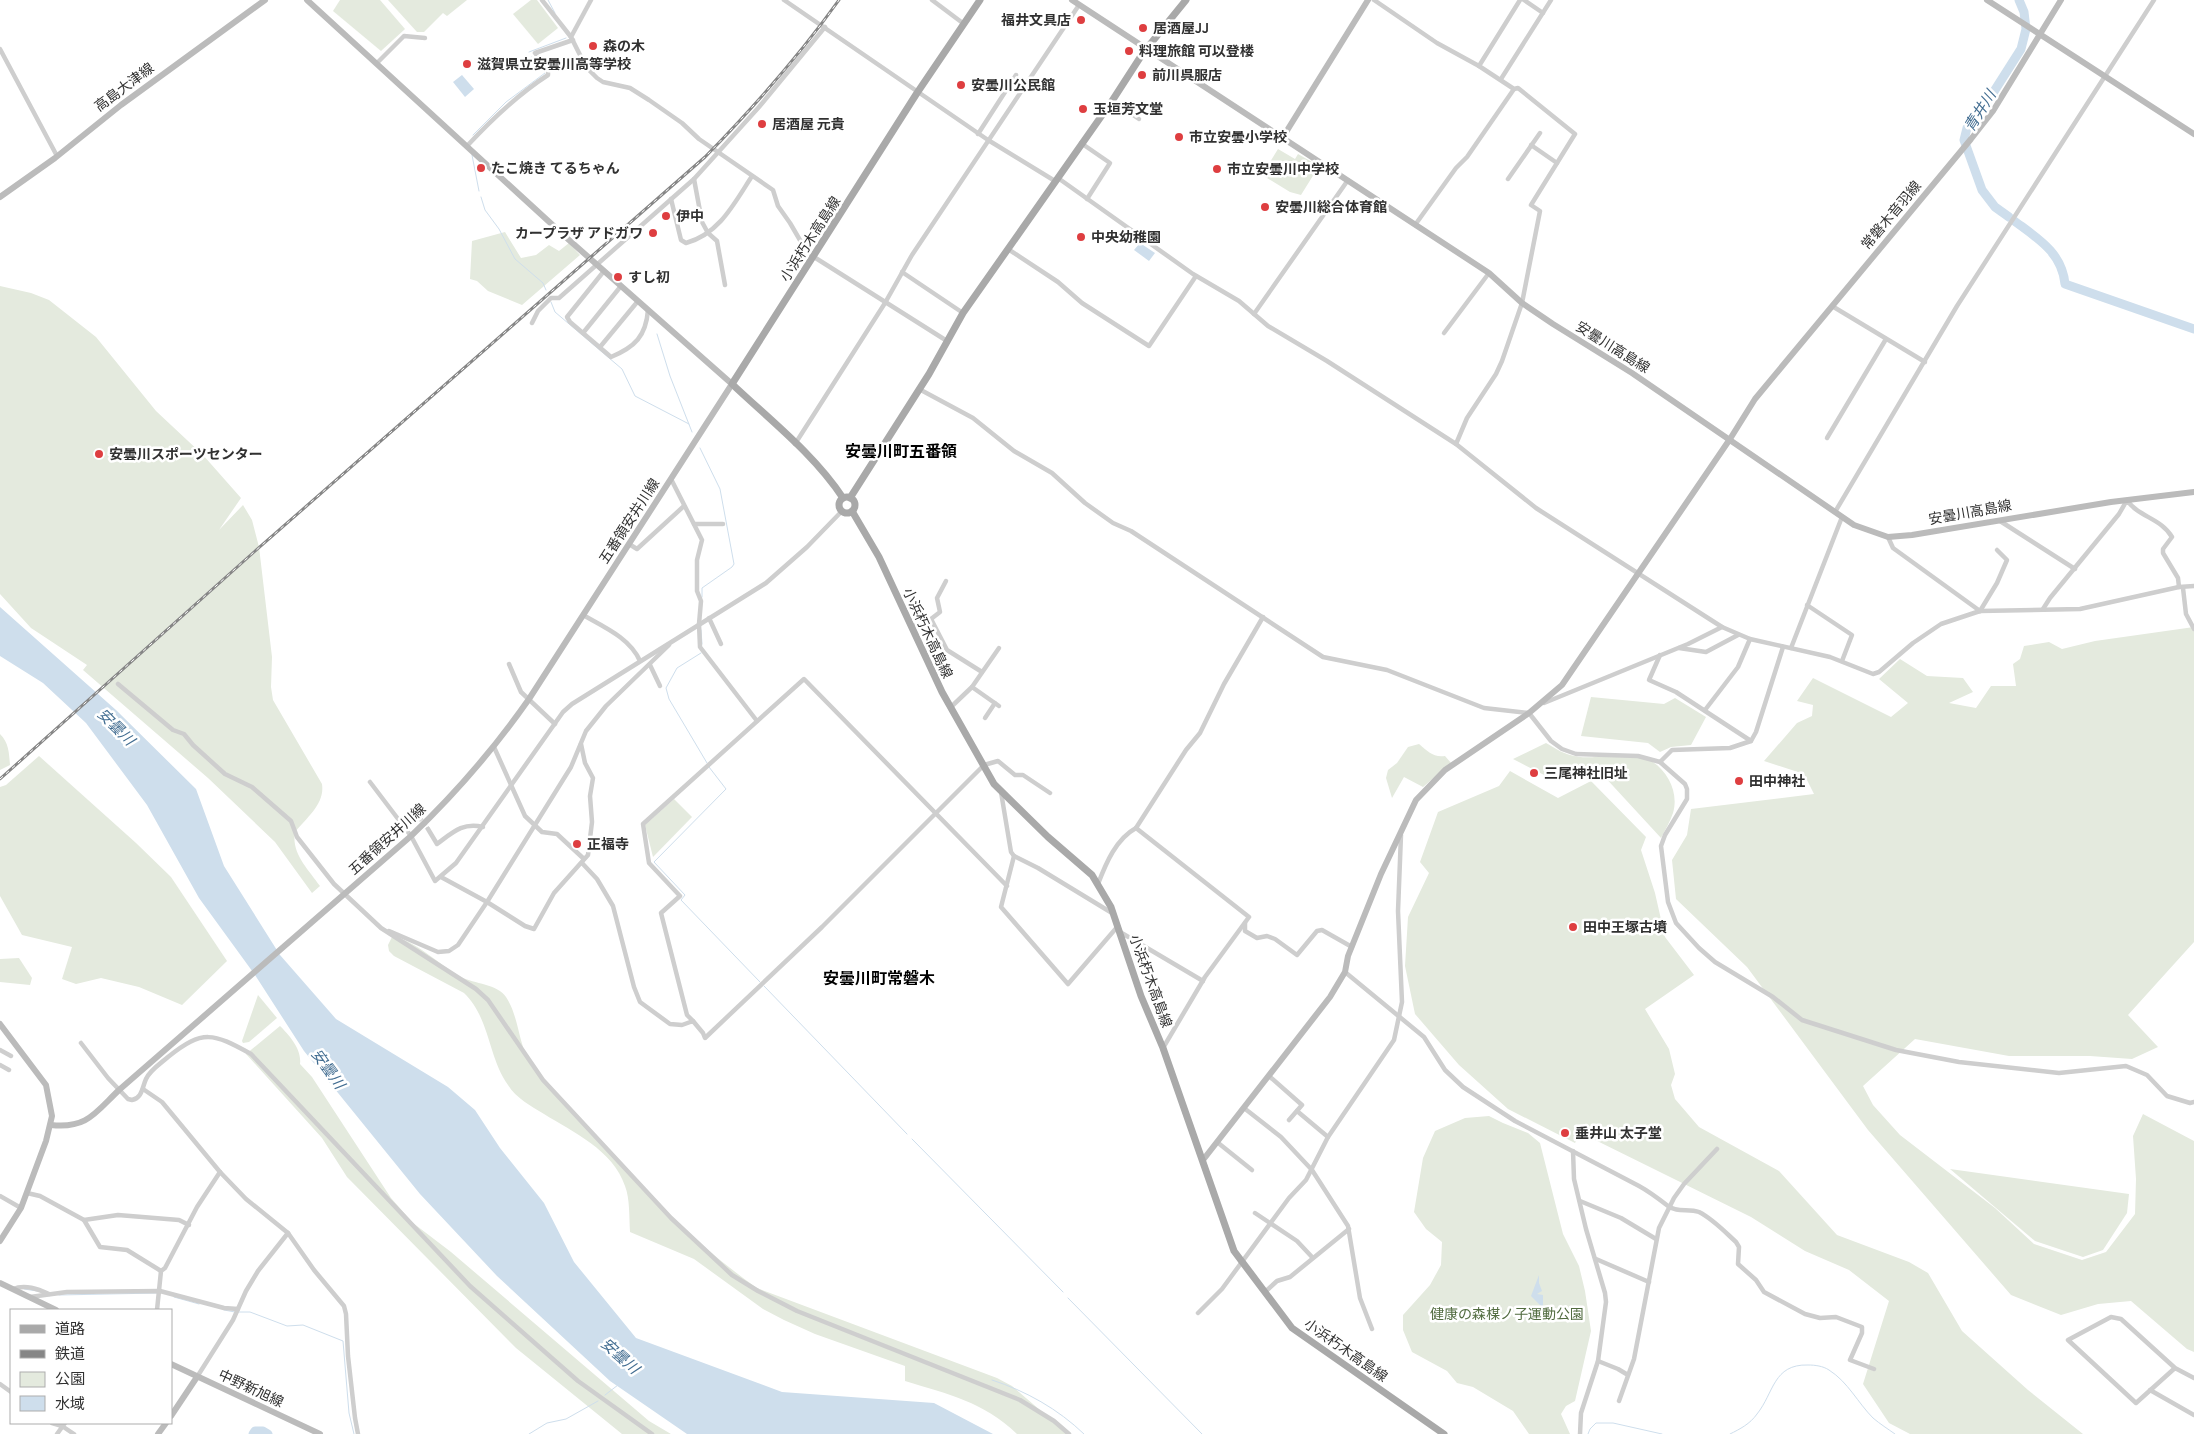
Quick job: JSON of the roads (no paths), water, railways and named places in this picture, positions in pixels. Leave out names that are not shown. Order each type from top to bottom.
[{"type":"main road","name":"高島大津線","points":[[0,197],[57,156],[121,105],[265,0]]},
{"type":"main road","points":[[307,0],[377,63],[423,108],[732,384]]},
{"type":"main road","name":"小浜朽木高島線","points":[[980,0],[917,93],[732,384],[854,504],[852,511],[879,557],[951,707],[1001,792],[1048,838],[1092,874],[1098,884],[1119,929],[1141,996],[1163,1048],[1234,1251],[1292,1328],[1444,1434]]},
{"type":"main road","name":"安曇川高島線","points":[[1072,0],[1489,273],[1522,303],[1632,373],[1842,517],[1874,533],[1888,537],[1912,535],[2127,500],[2194,492]]},
{"type":"main road","points":[[852,511],[842,511],[839,504],[846,498],[920,389],[963,313],[1112,101],[1146,48],[1186,0]]},
{"type":"main road","points":[[1283,137],[1368,0]]},
{"type":"main road","points":[[1987,0],[2194,134]]},
{"type":"main road","name":"常磐木音羽線","points":[[1203,1160],[1319,1013],[1344,972],[1352,946],[1401,829],[1416,800],[1445,770],[1529,713],[1562,685],[1730,439],[1755,399],[1971,139],[1992,111],[2061,0]]},
{"type":"main road","name":"五番領安井川線","points":[[51,1125],[67,1126],[81,1123],[93,1115],[119,1090],[412,836],[456,792],[494,747],[529,699],[732,384]]},
{"type":"main road","points":[[0,1024],[46,1086],[51,1106],[51,1125],[28,1192],[21,1208],[0,1241]]},
{"type":"main road","points":[[0,1283],[54,1309]]},
{"type":"main road","name":"中野新旭線","points":[[172,1364],[320,1434]]},
{"type":"main road","points":[[172,1414],[197,1376]]},
{"type":"street","points":[[542,0],[572,39],[586,67],[597,78],[604,82],[630,88],[682,123],[718,152],[773,190],[778,206],[804,247],[814,257],[947,341]]},
{"type":"street","points":[[467,146],[502,109],[548,75],[548,70],[535,53],[572,39],[591,0]]},
{"type":"street","points":[[784,0],[978,134],[1087,199],[1196,276],[1239,301],[1268,326],[1327,361],[1456,444],[1536,508],[1638,575],[1738,635],[1842,661],[1873,674],[1879,672],[1913,643],[1941,624],[1980,611],[2080,609],[2181,587],[2194,586]]},
{"type":"street","points":[[932,0],[964,24]]},
{"type":"street","points":[[1374,0],[1437,43],[1501,79],[1514,90]]},
{"type":"street","points":[[1479,66],[1520,0]]},
{"type":"street","points":[[1524,0],[1543,13]]},
{"type":"street","points":[[1501,79],[1551,0]]},
{"type":"street","points":[[1836,512],[1956,306],[2154,0]]},
{"type":"street","points":[[795,444],[885,303],[902,272],[1079,5]]},
{"type":"street","points":[[532,323],[538,311],[551,298],[559,298],[694,179],[759,107],[825,27]]},
{"type":"street","points":[[377,63],[404,36],[425,38]]},
{"type":"street","points":[[0,49],[57,156]]},
{"type":"street","points":[[978,134],[1016,74]]},
{"type":"street","points":[[1415,224],[1456,168],[1468,158],[1514,90],[1518,88],[1575,134],[1531,204],[1540,211],[1522,303],[1496,374],[1467,418],[1456,444]]},
{"type":"street","points":[[1112,101],[1139,119]]},
{"type":"street","points":[[1508,179],[1540,133]]},
{"type":"street","points":[[1081,143],[1110,163],[1087,199]]},
{"type":"street","points":[[1531,145],[1557,163]]},
{"type":"street","points":[[671,199],[681,240],[686,243],[700,239],[721,223],[752,176]]},
{"type":"street","points":[[694,179],[702,222],[708,233],[717,241],[725,285]]},
{"type":"street","points":[[1254,314],[1348,180]]},
{"type":"street","points":[[1008,249],[1058,282],[1082,303],[1149,346],[1196,276]]},
{"type":"street","points":[[604,271],[567,317],[583,333],[611,357],[628,350],[646,327],[648,310]]},
{"type":"street","points":[[902,272],[963,313]]},
{"type":"street","points":[[1444,333],[1489,273]]},
{"type":"street","points":[[583,333],[621,286]]},
{"type":"street","points":[[600,347],[638,301]]},
{"type":"street","points":[[1832,306],[1925,362]]},
{"type":"street","points":[[1828,438],[1886,339]]},
{"type":"street","points":[[920,389],[973,418],[1014,451],[1052,474],[1085,503],[1112,522],[1131,531],[1323,657],[1386,670],[1484,708],[1529,713],[1551,741],[1562,749],[1576,754],[1638,756],[1660,762],[1681,780],[1687,789],[1687,799],[1661,846],[1668,902],[1676,923],[1711,959],[1773,997],[1797,1018],[1896,1050],[1959,1062],[2059,1073],[2126,1066],[2147,1075],[2167,1096],[2190,1103],[2194,1102]]},
{"type":"street","points":[[671,479],[702,540],[697,560],[697,591],[700,601],[700,647],[757,721]]},
{"type":"street","points":[[2043,609],[2120,514],[2127,500],[2136,509],[2156,519],[2172,536],[2163,552],[2178,578],[2186,614],[2194,629]]},
{"type":"street","points":[[629,544],[637,549],[684,506]]},
{"type":"street","points":[[370,782],[412,836],[435,881],[456,863],[512,788],[555,724],[572,704],[768,581],[807,547],[842,511]]},
{"type":"street","points":[[1791,648],[1842,517]]},
{"type":"street","points":[[1999,520],[2075,570]]},
{"type":"street","points":[[694,524],[723,524]]},
{"type":"street","points":[[1888,537],[1893,548],[1980,611]]},
{"type":"street","points":[[1980,611],[1997,583],[2007,560],[1997,550]]},
{"type":"street","points":[[912,627],[932,619],[940,612],[937,598],[946,581]]},
{"type":"street","points":[[1807,605],[1852,635],[1842,661]]},
{"type":"street","points":[[584,615],[620,637],[635,650],[640,661]]},
{"type":"street","points":[[1098,884],[1105,865],[1124,834],[1136,828],[1180,758],[1200,733],[1224,684],[1263,617]]},
{"type":"street","points":[[709,618],[721,644]]},
{"type":"street","points":[[932,619],[946,650],[982,672]]},
{"type":"street","points":[[1539,704],[1566,695],[1678,648],[1722,627]]},
{"type":"street","points":[[1678,648],[1706,652],[1738,635]]},
{"type":"street","points":[[1705,710],[1738,666],[1750,639]]},
{"type":"street","points":[[385,931],[403,936],[438,952],[449,951],[458,945],[571,767],[586,731],[606,706],[672,642]]},
{"type":"street","points":[[1660,762],[1672,750],[1730,748],[1738,747],[1751,741],[1756,732],[1784,647]]},
{"type":"street","points":[[951,707],[972,687],[999,648]]},
{"type":"street","points":[[1660,655],[1649,680],[1676,692],[1751,741]]},
{"type":"street","points":[[509,664],[518,687],[555,724]]},
{"type":"street","points":[[650,665],[660,686]]},
{"type":"street","points":[[1007,886],[936,813],[804,680],[643,824],[649,863],[680,896],[661,913],[687,1015],[703,1033],[705,1038],[936,813],[984,765],[998,762],[1015,775],[1022,775],[1050,794]]},
{"type":"street","points":[[118,684],[173,730],[184,734],[192,745],[225,774],[252,787],[291,821],[297,837],[341,897],[385,931],[476,989],[488,1000],[543,1080],[671,1218],[732,1275],[797,1311],[1020,1400],[1054,1421],[1069,1434]]},
{"type":"street","points":[[972,687],[997,704],[985,718]]},
{"type":"street","points":[[441,877],[487,902],[525,926],[534,929],[554,893],[588,855],[592,822],[590,796],[593,778],[585,763],[581,744]]},
{"type":"street","points":[[494,747],[525,816],[542,832],[557,834],[583,861],[613,906],[634,987],[640,1002],[670,1024],[682,1025],[693,1022]]},
{"type":"street","points":[[1001,792],[1014,856],[1001,907],[1068,984],[1119,929],[1203,981]]},
{"type":"street","points":[[428,829],[437,844],[460,826],[475,825],[483,827]]},
{"type":"street","points":[[1136,828],[1249,917],[1203,981],[1163,1048]]},
{"type":"street","points":[[1198,1313],[1222,1288],[1312,1170],[1328,1137],[1394,1040],[1402,1002],[1398,911],[1401,829]]},
{"type":"street","points":[[1014,856],[1038,868],[1113,914]]},
{"type":"street","points":[[1245,923],[1245,931],[1250,935],[1275,939],[1297,955],[1316,932],[1322,930],[1352,946]]},
{"type":"street","points":[[1344,972],[1424,1037],[1445,1070],[1463,1087],[1506,1116],[1655,1195],[1669,1207],[1698,1212],[1736,1242],[1739,1246],[1738,1264],[1753,1277],[1764,1292],[1804,1314],[1820,1318],[1836,1316],[1862,1327],[1863,1330],[1850,1360],[1874,1369]]},
{"type":"street","points":[[81,1043],[119,1090],[128,1099],[132,1100],[140,1096],[146,1078],[154,1068],[178,1049],[195,1039],[206,1036],[225,1040],[251,1054],[470,1286],[578,1381],[652,1434]]},
{"type":"street","points":[[0,1050],[11,1056]]},
{"type":"street","points":[[0,1065],[9,1070]]},
{"type":"street","points":[[1269,1076],[1302,1105],[1289,1120]]},
{"type":"street","points":[[143,1089],[162,1102],[220,1172],[246,1199],[288,1232],[314,1270],[344,1306],[358,1434]]},
{"type":"street","points":[[1244,1108],[1280,1137],[1312,1170],[1349,1229],[1360,1298],[1372,1328]]},
{"type":"street","points":[[1297,1111],[1328,1137]]},
{"type":"street","points":[[1217,1142],[1252,1170]]},
{"type":"street","points":[[1618,1401],[1634,1359],[1656,1239],[1669,1207],[1684,1184],[1717,1149]]},
{"type":"street","points":[[1573,1151],[1574,1179],[1606,1302],[1598,1361],[1581,1413],[1580,1434]]},
{"type":"street","points":[[157,1309],[161,1271],[165,1268],[205,1193],[220,1172]]},
{"type":"street","points":[[28,1192],[40,1196],[84,1220],[100,1248],[127,1250],[161,1271]]},
{"type":"street","points":[[0,1196],[21,1208]]},
{"type":"street","points":[[1580,1201],[1621,1218],[1656,1239]]},
{"type":"street","points":[[1255,1213],[1297,1241],[1312,1257]]},
{"type":"street","points":[[84,1220],[118,1215],[179,1220],[189,1225]]},
{"type":"street","points":[[1265,1292],[1277,1281],[1290,1277],[1312,1257],[1349,1229]]},
{"type":"street","points":[[197,1376],[238,1309],[258,1271],[288,1232]]},
{"type":"street","points":[[1596,1259],[1649,1282]]},
{"type":"street","points":[[13,1289],[18,1287],[35,1288],[49,1294]]},
{"type":"street","points":[[28,1297],[49,1294],[160,1291],[224,1308],[238,1309]]},
{"type":"street","points":[[2175,1368],[2136,1403],[2068,1340],[2111,1317],[2120,1319],[2175,1368],[2194,1378]]},
{"type":"street","points":[[1598,1361],[1618,1369],[1628,1376]]},
{"type":"street","points":[[2150,1390],[2194,1415]]},
{"type":"street","points":[[57,1434],[63,1424],[74,1434]]},
{"type":"water","points":[[462,75],[474,89],[465,97],[453,82]]},
{"type":"water","points":[[1140,243],[1155,253],[1149,261],[1134,250]]},
{"type":"water","name":"安曇川","points":[[0,607],[116,710],[196,789],[224,866],[280,955],[336,1019],[448,1087],[475,1110],[500,1148],[544,1203],[574,1262],[636,1338],[782,1392],[934,1403],[993,1434],[687,1434],[610,1381],[497,1276],[420,1194],[304,1051],[255,975],[199,898],[147,805],[86,723],[43,683],[0,656]]},
{"type":"water","points":[[1539,1275],[1542,1291],[1537,1294],[1543,1295],[1543,1308],[1531,1296]]},
{"type":"waterway","points":[[548,0],[555,13]]},
{"type":"waterway","name":"青井川","points":[[2009,217],[1995,207],[1982,190],[1964,140],[1967,128],[1986,104],[2021,49],[2026,29],[2024,12],[2019,0]]},
{"type":"waterway","points":[[529,52],[566,38]]},
{"type":"waterway","points":[[473,135],[506,102],[545,73],[532,57]]},
{"type":"waterway","points":[[472,155],[479,191]]},
{"type":"waterway","points":[[481,197],[485,210],[499,229],[515,259],[543,283],[546,290]]},
{"type":"waterway","name":"青井川","points":[[2013,220],[2054,254],[2063,273],[2065,284],[2194,329]]},
{"type":"waterway","points":[[551,302],[555,312],[622,369],[635,396],[689,424]]},
{"type":"waterway","points":[[657,334],[670,376],[692,432]]},
{"type":"waterway","points":[[700,448],[720,489],[734,564],[702,588],[702,597]]},
{"type":"waterway","points":[[701,630],[702,644]]},
{"type":"waterway","points":[[701,653],[677,668],[666,688],[669,699],[707,763]]},
{"type":"waterway","points":[[709,767],[726,789],[654,862],[685,895],[681,900],[760,982]]},
{"type":"waterway","points":[[764,986],[907,1134]]},
{"type":"waterway","points":[[912,1139],[1063,1292]]},
{"type":"waterway","points":[[24,1289],[37,1291]]},
{"type":"waterway","points":[[59,1295],[158,1293]]},
{"type":"waterway","points":[[174,1297],[199,1304]]},
{"type":"waterway","points":[[1068,1298],[1202,1434]]},
{"type":"waterway","points":[[224,1310],[235,1312]]},
{"type":"waterway","points":[[239,1312],[250,1312],[287,1326],[303,1325],[343,1341],[349,1413],[354,1434]]},
{"type":"waterway","points":[[1730,1434],[1745,1426],[1754,1418],[1781,1375],[1788,1369],[1796,1366],[1808,1365],[1824,1368],[1836,1375],[1873,1418],[1895,1434]]},
{"type":"waterway","points":[[992,1380],[1041,1402],[1084,1434]]},
{"type":"waterway","points":[[605,1395],[618,1385]]},
{"type":"waterway","points":[[529,1434],[547,1423],[566,1419],[598,1401]]},
{"type":"waterway","points":[[1588,1434],[1596,1423],[1613,1423],[1662,1434]]},
{"type":"waterway","points":[[253,1434],[255,1431],[263,1431],[268,1434]]},
{"type":"tunnel","points":[[419,817],[428,829]]},
{"type":"railway","points":[[0,779],[254,552],[705,157],[775,81],[839,0]]},
{"type":"place","name":"福井文具店","points":[[1081,20]]},
{"type":"place","name":"居酒屋JJ","points":[[1143,28]]},
{"type":"place","name":"森の木","points":[[593,46]]},
{"type":"place","name":"料理旅館 可以登楼","points":[[1129,51]]},
{"type":"place","name":"滋賀県立安曇川高等学校","points":[[467,64]]},
{"type":"place","name":"前川呉服店","points":[[1142,75]]},
{"type":"place","name":"安曇川公民館","points":[[961,85]]},
{"type":"place","name":"玉垣芳文堂","points":[[1083,109]]},
{"type":"place","name":"居酒屋 元貴","points":[[762,124]]},
{"type":"place","name":"市立安曇小学校","points":[[1179,137]]},
{"type":"place","name":"たこ焼き てるちゃん","points":[[481,168]]},
{"type":"place","name":"市立安曇川中学校","points":[[1217,169]]},
{"type":"place","name":"安曇川総合体育館","points":[[1265,207]]},
{"type":"place","name":"伊中","points":[[666,216]]},
{"type":"place","name":"カープラザ アドガワ","points":[[653,233]]},
{"type":"place","name":"中央幼稚園","points":[[1081,237]]},
{"type":"place","name":"すし初","points":[[618,277]]},
{"type":"place","name":"安曇川スポーツセンター","points":[[99,454]]},
{"type":"place","name":"三尾神社旧址","points":[[1534,773]]},
{"type":"place","name":"田中神社","points":[[1739,781]]},
{"type":"place","name":"正福寺","points":[[577,844]]},
{"type":"place","name":"田中王塚古墳","points":[[1573,927]]},
{"type":"place","name":"垂井山 太子堂","points":[[1565,1133]]},
{"type":"district","name":"安曇川町五番領","points":[[901,451]]},
{"type":"district","name":"安曇川町常磐木","points":[[879,978]]},
{"type":"park label","name":"健康の森楳ノ子運動公園","points":[[1507,1314]]}]
